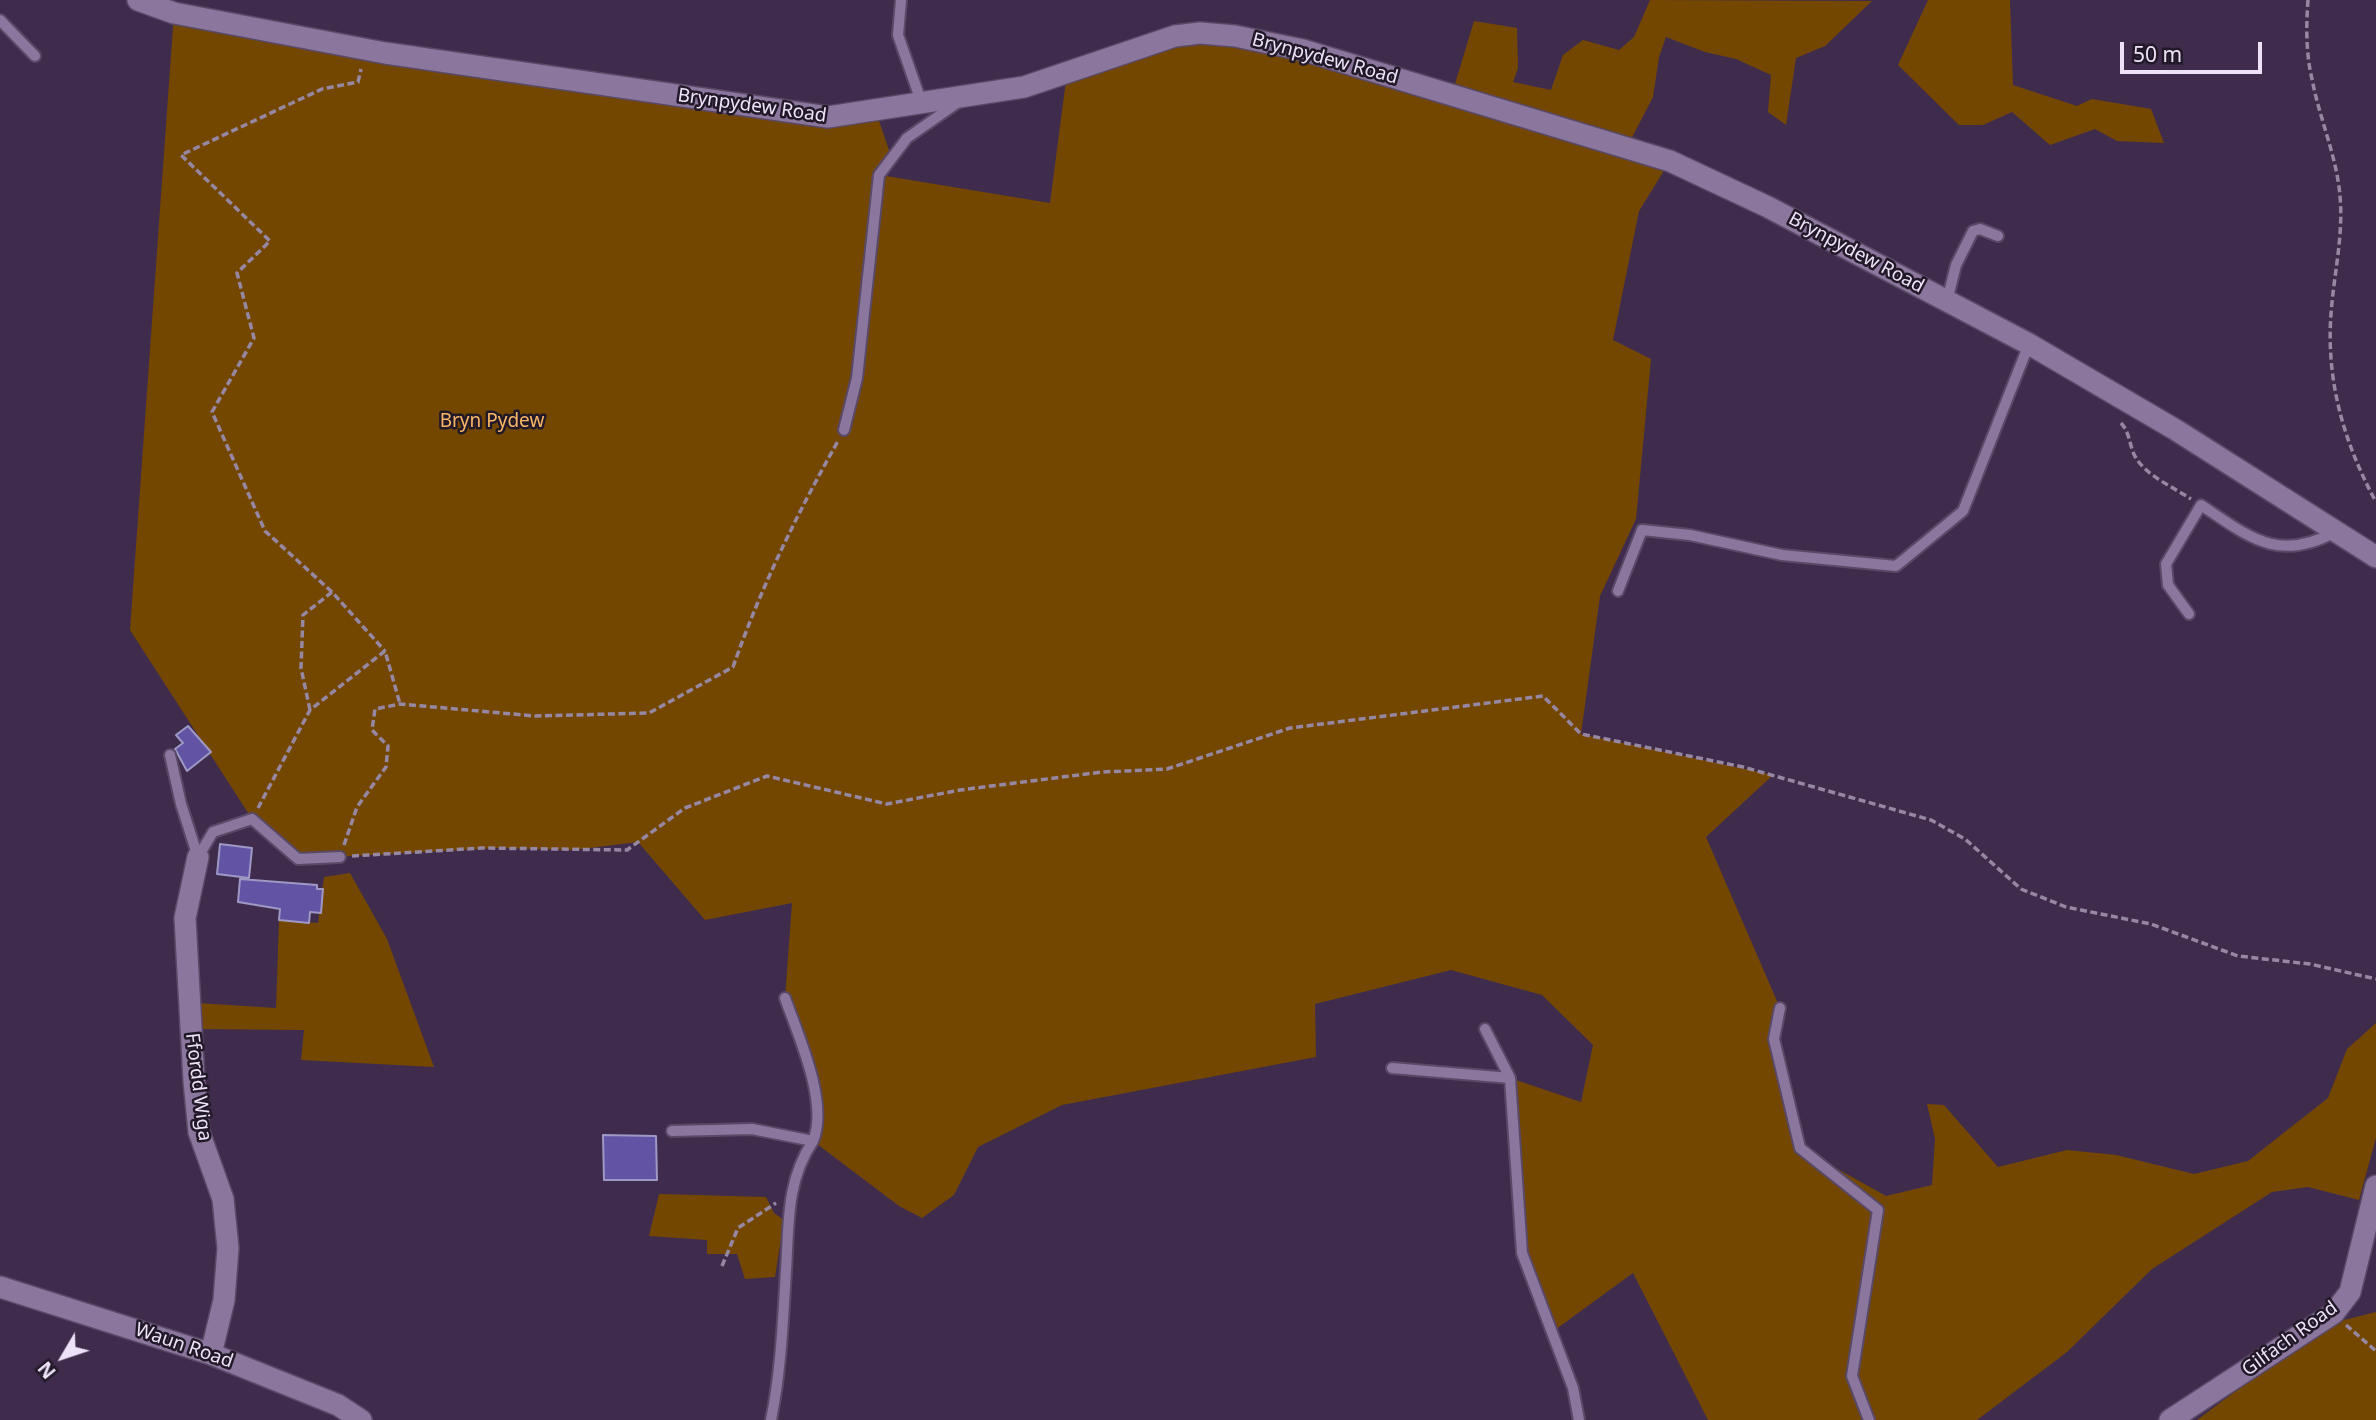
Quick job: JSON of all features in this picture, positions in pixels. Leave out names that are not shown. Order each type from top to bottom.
[{"type":"street","name":"Brynpydew Road","points":[[138,0],[174,13],[366,50],[828,117],[876,112],[921,101],[1024,87],[1175,36],[1200,33],[1235,36],[1303,50],[1670,161],[1768,207],[2029,344],[2176,430],[2376,557]]},
{"type":"street","name":"Ffordd Wiga","points":[[198,857],[185,918],[192,1056],[199,1132],[223,1199],[228,1248],[224,1300],[211,1354]]},
{"type":"street","name":"Gilfach Road","points":[[2170,1420],[2334,1313],[2350,1292],[2376,1186]]},
{"type":"street","name":"Waun Road","points":[[0,1287],[211,1354],[338,1405],[361,1420]]},
{"type":"lane","points":[[901,0],[898,35],[921,101]]},
{"type":"lane","points":[[0,20],[15,39],[35,56]]},
{"type":"lane","points":[[844,430],[857,378],[879,175],[907,138],[969,95]]},
{"type":"lane","points":[[1947,301],[1956,265],[1973,231],[1980,229],[1998,236]]},
{"type":"lane","points":[[1618,591],[1642,530],[1690,536],[1782,555],[1896,566],[1963,511],[2029,344]]},
{"type":"lane","points":[[2189,614],[2168,585],[2166,564],[2201,505],[2271,546],[2314,544],[2335,532]]},
{"type":"lane","points":[[170,755],[181,804],[198,857]]},
{"type":"lane","points":[[198,857],[213,832],[252,819],[298,859],[340,857]]},
{"type":"lane","points":[[771,1420],[779,1382],[790,1197],[799,1161],[817,1130],[810,1069],[785,998]]},
{"type":"lane","points":[[1780,1009],[1774,1039],[1800,1148],[1878,1210],[1852,1376],[1869,1420]]},
{"type":"lane","points":[[1485,1029],[1510,1078],[1522,1252],[1573,1388],[1579,1420]]},
{"type":"lane","points":[[1392,1068],[1510,1078]]},
{"type":"lane","points":[[672,1131],[752,1129],[813,1141]]},
{"type":"path","points":[[2308,0],[2307,48],[2312,80],[2333,147],[2340,190],[2342,236],[2334,280],[2329,349],[2333,387],[2343,429],[2360,472],[2376,502]]},
{"type":"path","points":[[366,50],[358,82],[322,89],[181,155],[270,241],[237,274],[254,338],[212,412],[265,531],[332,592],[385,651],[400,704]]},
{"type":"path","points":[[2118,419],[2129,430],[2135,457],[2201,505]]},
{"type":"path","points":[[844,430],[794,519],[755,603],[733,667],[649,713],[535,716],[400,704],[375,709],[372,730],[388,746],[386,767],[356,807],[340,857],[482,848],[627,850],[685,808],[767,776],[887,804],[960,790],[1102,772],[1167,769],[1290,728],[1542,696],[1581,734],[1743,766],[1931,820],[1965,839],[2021,889],[2066,907],[2151,924],[2238,956],[2311,964],[2376,979]]},
{"type":"path","points":[[310,710],[301,668],[303,615],[332,592]]},
{"type":"path","points":[[252,819],[310,710],[385,651]]},
{"type":"path","points":[[722,1266],[738,1228],[765,1208],[790,1197]]},
{"type":"path","points":[[2334,1313],[2376,1351]]},
{"type":"green space","name":"Bryn Pydew","points":[[1650,0],[1872,1],[1825,46],[1796,58],[1786,125],[1768,112],[1771,75],[1736,59],[1705,52],[1666,37],[1659,57],[1653,97],[1627,147],[1670,161],[1639,211],[1613,340],[1651,359],[1636,519],[1600,596],[1581,734],[1773,775],[1706,837],[1780,1008],[1774,1039],[1800,1148],[1886,1196],[1932,1185],[1935,1139],[1927,1104],[1944,1105],[1998,1167],[2067,1150],[2116,1155],[2194,1174],[2248,1161],[2328,1098],[2347,1049],[2376,1023],[2376,1138],[2359,1200],[2308,1187],[2272,1192],[2152,1269],[2067,1352],[1977,1420],[1708,1420],[1633,1273],[1552,1332],[1522,1253],[1510,1078],[1581,1102],[1593,1045],[1542,995],[1451,970],[1315,1004],[1316,1057],[1062,1105],[978,1147],[954,1195],[922,1218],[899,1206],[813,1141],[817,1117],[785,998],[792,903],[705,920],[638,842],[573,850],[498,848],[298,859],[252,819],[130,630],[174,13],[828,117],[876,112],[891,156],[880,175],[1050,203],[1067,73],[1200,33],[1452,94],[1474,21],[1517,28],[1518,68],[1513,82],[1551,90],[1563,55],[1583,40],[1619,50],[1634,37]]},
{"type":"green space","points":[[1928,0],[2010,0],[2013,85],[2077,106],[2092,99],[2151,109],[2164,143],[2117,141],[2095,129],[2050,145],[2012,112],[1983,125],[1959,125],[1898,65]]},
{"type":"green space","points":[[350,873],[387,939],[434,1067],[301,1060],[304,1030],[198,1029],[198,1003],[276,1008],[279,920],[318,923],[324,877]]},
{"type":"green space","points":[[659,1194],[766,1197],[774,1213],[784,1220],[775,1277],[745,1279],[737,1254],[707,1254],[707,1240],[649,1236]]},
{"type":"green space","points":[[2376,1312],[2376,1420],[2197,1420],[2324,1325]]},
{"type":"building","points":[[188,726],[211,752],[187,771],[175,749],[183,743],[176,735]]},
{"type":"building","points":[[220,844],[252,848],[249,878],[217,874]]},
{"type":"building","points":[[240,879],[317,885],[317,889],[323,889],[321,913],[310,912],[309,923],[279,920],[280,909],[238,902]]},
{"type":"building","points":[[603,1135],[656,1136],[657,1180],[604,1180]]}]
